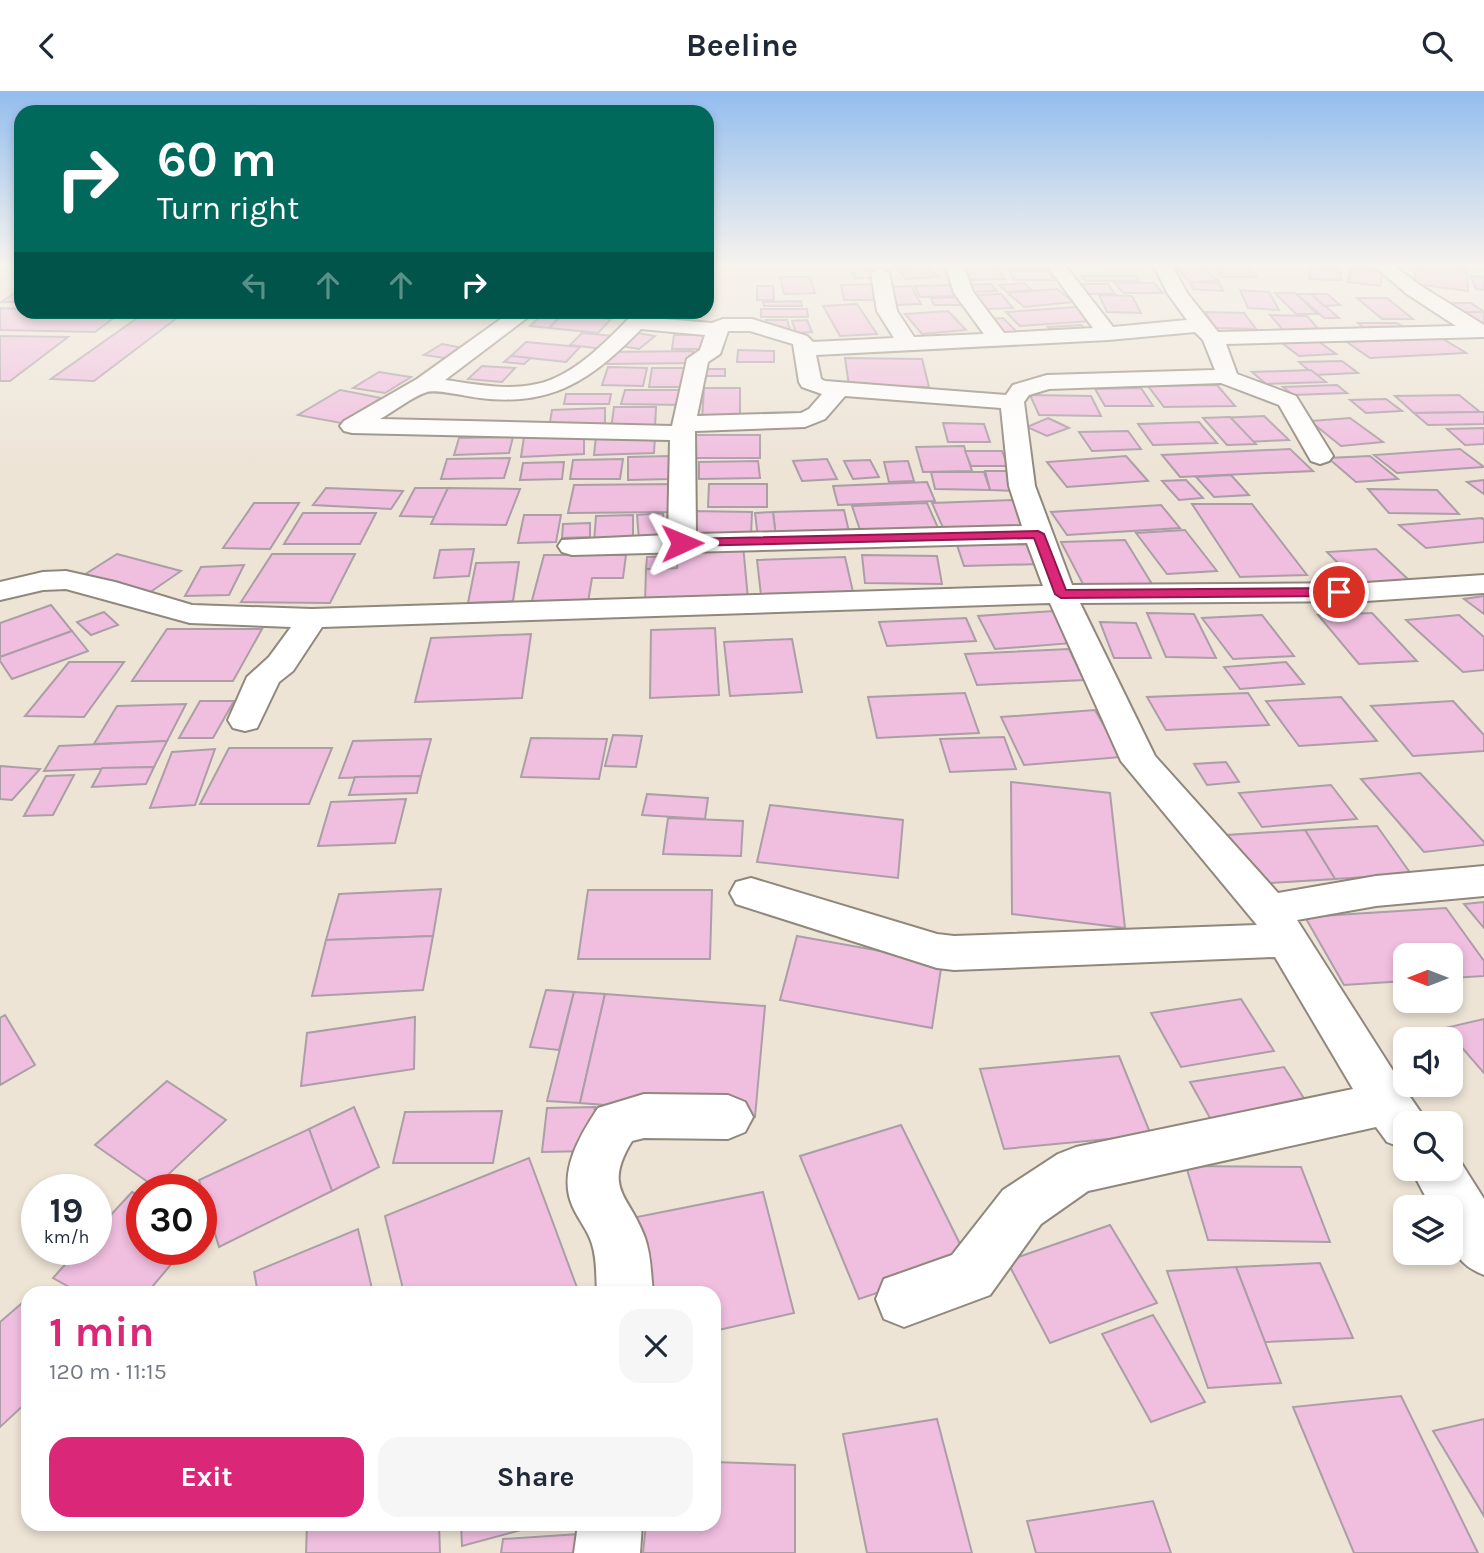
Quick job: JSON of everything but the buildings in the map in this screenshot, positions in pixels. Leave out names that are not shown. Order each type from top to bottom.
[{"type":"street","points":[[497,332],[425,384],[348,429],[684,428],[805,420],[817,414],[839,389]]},
{"type":"street","points":[[425,384],[513,393],[542,391],[581,370],[624,332]]},
{"type":"street","points":[[682,543],[684,428],[698,359],[709,354],[716,332]]},
{"type":"street","points":[[777,332],[794,337],[804,344],[810,381],[820,387],[1012,402]]},
{"type":"street","points":[[901,332],[908,343]]},
{"type":"street","points":[[993,332],[998,339]]},
{"type":"street","points":[[804,349],[1167,332]]},
{"type":"street","points":[[1208,332],[1227,370],[1226,375],[1222,376]]},
{"type":"street","points":[[1320,456],[1288,401],[1265,390],[1222,376],[1048,382],[1021,390],[1012,402],[1022,487],[1038,534],[1061,594],[1139,761],[1279,925],[1394,1111]]},
{"type":"street","points":[[572,546],[1038,534]]},
{"type":"street","points":[[0,591],[28,584],[66,580],[104,587],[190,614],[312,618],[1061,594],[1367,592],[1484,584]]},
{"type":"street","points":[[244,720],[264,677],[281,664],[312,618]]},
{"type":"street","points":[[751,893],[946,952],[1279,925],[1376,891],[1484,881]]},
{"type":"street","points":[[624,1286],[618,1237],[596,1202],[593,1185],[602,1143],[616,1123],[645,1116],[727,1117]]},
{"type":"street","points":[[904,1299],[970,1276],[1022,1206],[1076,1170],[1393,1116]]},
{"type":"street","points":[[1444,1181],[1484,1249]]},
{"type":"street","points":[[607,1553],[609,1531]]},
{"type":"route","points":[[682,543],[862,541],[1038,534],[1061,594],[1339,592]]}]
